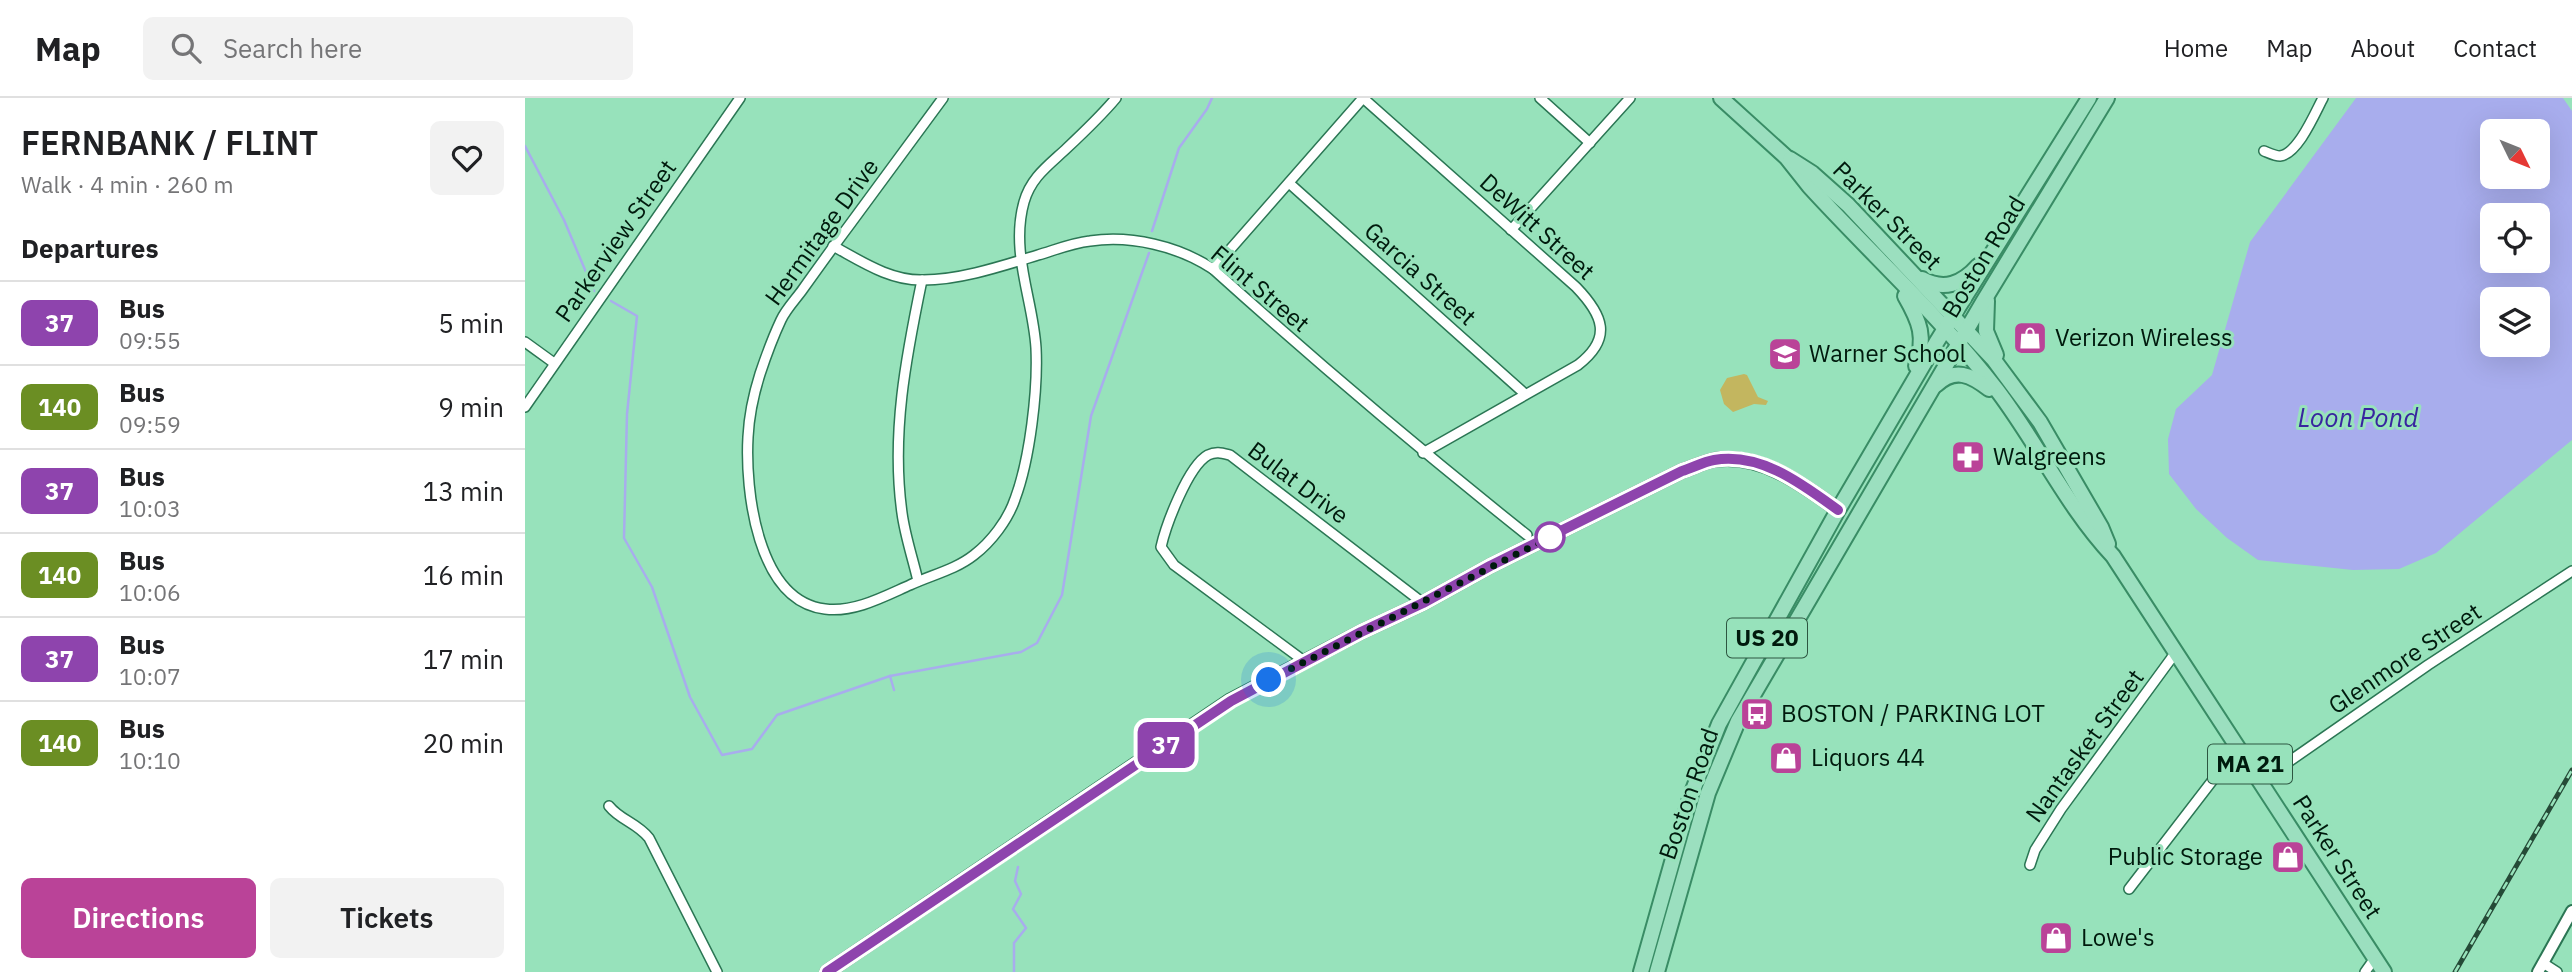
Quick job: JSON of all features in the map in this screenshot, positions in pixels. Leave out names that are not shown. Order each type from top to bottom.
[{"type":"main road","name":"Parker Street","points":[[1721,98],[1786,157],[1808,186],[1958,344],[2006,402],[2092,532],[2113,556],[2384,972]]},
{"type":"main road","name":"Boston Road","points":[[1641,972],[1691,795],[1705,755],[1727,710],[1905,396],[2089,98]]},
{"type":"main road","name":"Boston Road","points":[[1657,972],[1708,793],[1732,735],[1773,659],[1966,330],[2107,98]]},
{"type":"main road","name":"Parker Street","points":[[1786,157],[1812,173],[1836,194],[1966,330],[2023,398],[2050,438],[2101,527],[2113,556]]},
{"type":"main road","points":[[1908,268],[1929,283],[1941,286],[1957,283],[1975,270],[2003,236]]},
{"type":"main road","points":[[1892,274],[1917,317],[1921,330],[1922,345],[1905,396]]},
{"type":"main road","points":[[1994,283],[1986,304],[1986,331],[1993,349],[2023,398]]},
{"type":"main road","points":[[1931,391],[1942,379],[1960,374],[1972,376],[2006,402]]},
{"type":"main road","points":[[827,972],[1231,701],[1490,566],[1682,471],[1713,460],[1740,460],[1763,465],[1802,484],[1838,510]]},
{"type":"street","name":"Parkerview Street","points":[[525,407],[740,98]]},
{"type":"street","name":"Hermitage Drive","points":[[943,98],[782,318],[760,374],[748,433],[750,496],[759,537],[770,564],[789,591],[804,603],[825,610],[845,609],[871,602],[954,568],[974,555],[997,531],[1015,501],[1031,426],[1036,347],[1020,261],[1021,216],[1025,199],[1034,180],[1045,166],[1096,121],[1116,98]]},
{"type":"street","points":[[1213,269],[1363,98]]},
{"type":"street","name":"DeWitt Street","points":[[1363,98],[1592,303],[1602,329],[1599,340],[1587,358],[1423,453]]},
{"type":"street","points":[[1540,98],[1590,143]]},
{"type":"street","points":[[1511,230],[1630,98]]},
{"type":"street","points":[[2264,151],[2278,156],[2287,154],[2298,144],[2323,98]]},
{"type":"street","name":"Garcia Street","points":[[1289,183],[1525,394]]},
{"type":"street","name":"Flint Street","points":[[833,246],[896,277],[922,280],[952,277],[1089,241],[1110,240],[1162,246],[1197,258],[1213,269],[1423,453],[1527,535]]},
{"type":"street","points":[[918,581],[902,515],[897,450],[908,350],[922,280]]},
{"type":"street","points":[[525,342],[554,363]]},
{"type":"street","name":"Bulat Drive","points":[[1304,662],[1174,565],[1161,547],[1184,488],[1206,456],[1216,452],[1230,455],[1423,603]]},
{"type":"street","name":"Glenmore Street","points":[[2261,781],[2428,665],[2572,570]]},
{"type":"street","name":"Nantasket Street","points":[[2030,865],[2035,849],[2061,809],[2176,652]]},
{"type":"street","points":[[2129,889],[2239,746]]},
{"type":"street","points":[[609,806],[617,816],[641,827],[649,838],[717,972]]},
{"type":"street","points":[[2557,972],[2540,968],[2572,911]]},
{"type":"street","points":[[2365,972],[2375,958]]},
{"type":"shaded area","points":[[1744,374],[1758,397],[1768,401],[1766,405],[1754,404],[1733,412],[1724,404],[1720,390],[1727,378]]},
{"type":"water","name":"Loon Pond","points":[[2356,98],[2563,98],[2572,111],[2572,440],[2436,553],[2399,569],[2353,570],[2258,560],[2227,538],[2196,509],[2169,474],[2168,439],[2176,409],[2212,375],[2250,242]]},
{"type":"waterway","points":[[1152,231],[1179,148],[1212,98]]},
{"type":"waterway","points":[[525,146],[564,220],[594,291]]},
{"type":"waterway","points":[[611,301],[637,316],[627,414],[624,538],[652,587],[690,697],[722,755],[752,749],[777,715],[890,676],[1021,652],[1037,643],[1062,595],[1091,416],[1149,253]]},
{"type":"waterway","points":[[890,676],[894,690]]},
{"type":"waterway","points":[[1014,972],[1014,943],[1026,928],[1013,909],[1021,894],[1015,881],[1018,867]]},
{"type":"railway","points":[[2455,972],[2572,770]]},
{"type":"bus line","name":"37","points":[[827,972],[1231,701],[1490,566],[1682,471],[1713,460],[1740,460],[1763,465],[1802,484],[1838,510]]},
{"type":"place","name":"Verizon Wireless","points":[[2030,338]]},
{"type":"place","name":"Warner School","points":[[1785,354]]},
{"type":"place","name":"Walgreens","points":[[1968,457]]},
{"type":"place","name":"BOSTON / PARKING LOT","points":[[1757,714]]},
{"type":"place","name":"Liquors 44","points":[[1786,758]]},
{"type":"place","name":"Public Storage","points":[[2288,857]]},
{"type":"place","name":"Lowe's","points":[[2056,938]]},
{"type":"route","points":[[1269,680],[1560,532],[1550,537]]}]
